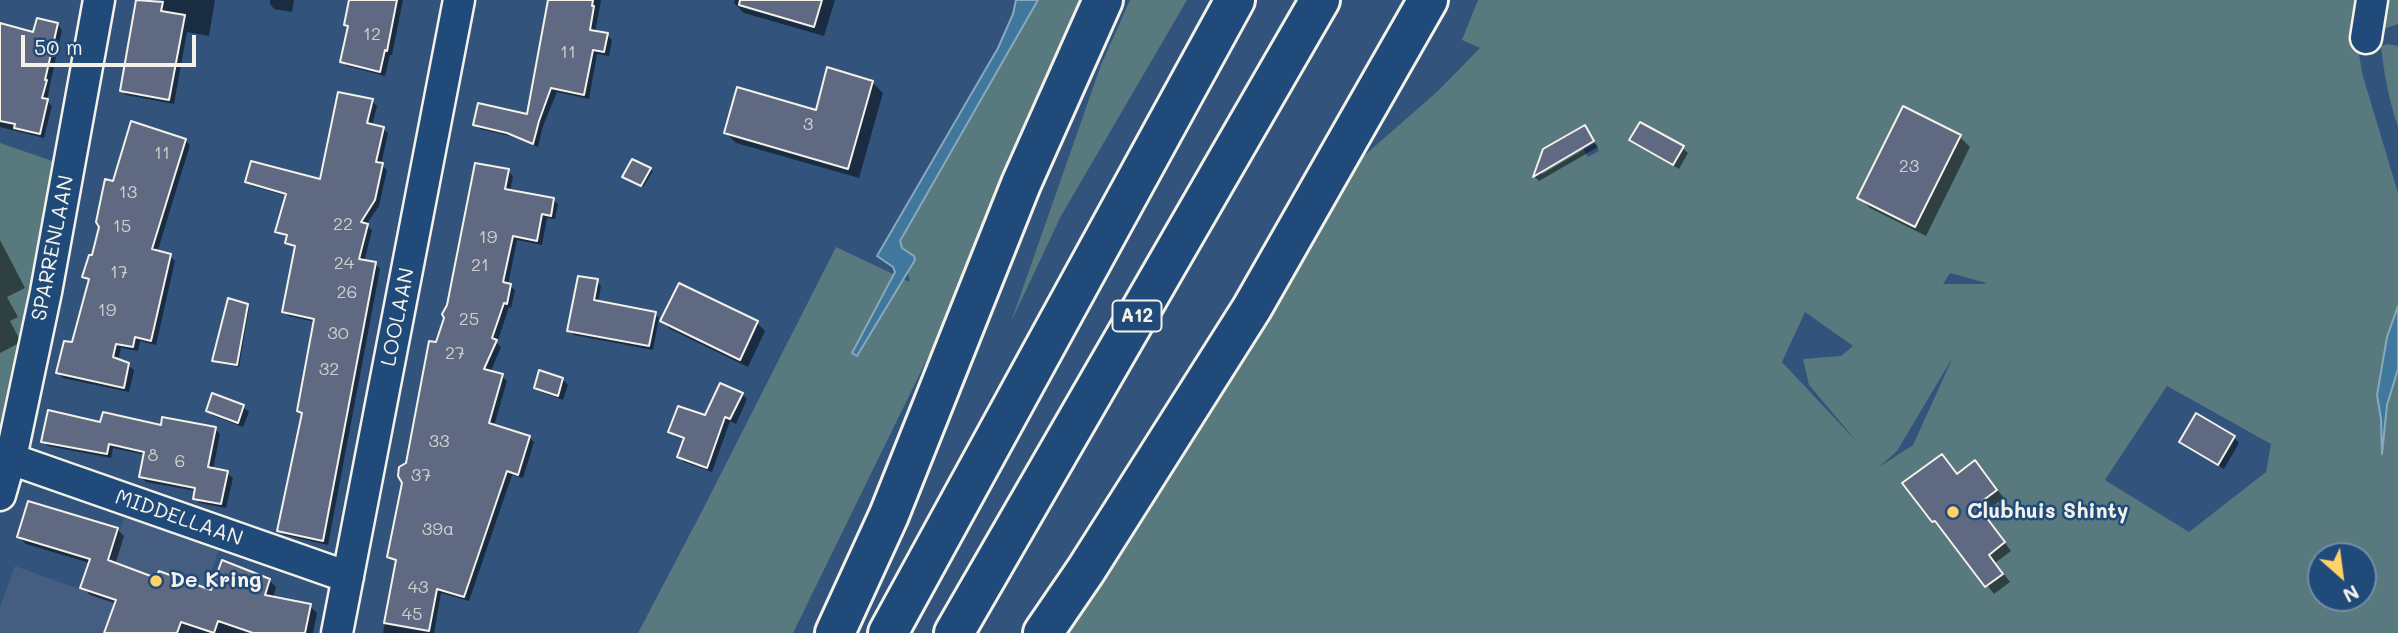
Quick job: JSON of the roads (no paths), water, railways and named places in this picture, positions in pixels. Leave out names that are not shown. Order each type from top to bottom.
[{"type":"highway","points":[[835,633],[889,515],[1021,184],[1103,0]]},
{"type":"highway","points":[[888,633],[1235,0]]},
{"type":"highway","name":"A12","points":[[954,633],[1320,0]]},
{"type":"highway","points":[[1043,633],[1252,308],[1428,0]]},
{"type":"street","name":"SPARRENLAAN","points":[[0,495],[46,292],[99,0]]},
{"type":"street","name":"LOOLAAN","points":[[337,633],[459,0]]},
{"type":"street","points":[[2366,38],[2372,0]]},
{"type":"street","name":"MIDDELLAAN","points":[[10,459],[348,577]]},
{"type":"place","name":"Clubhuis Shinty","points":[[1953,512]]},
{"type":"place","name":"De Kring","points":[[156,581]]}]
